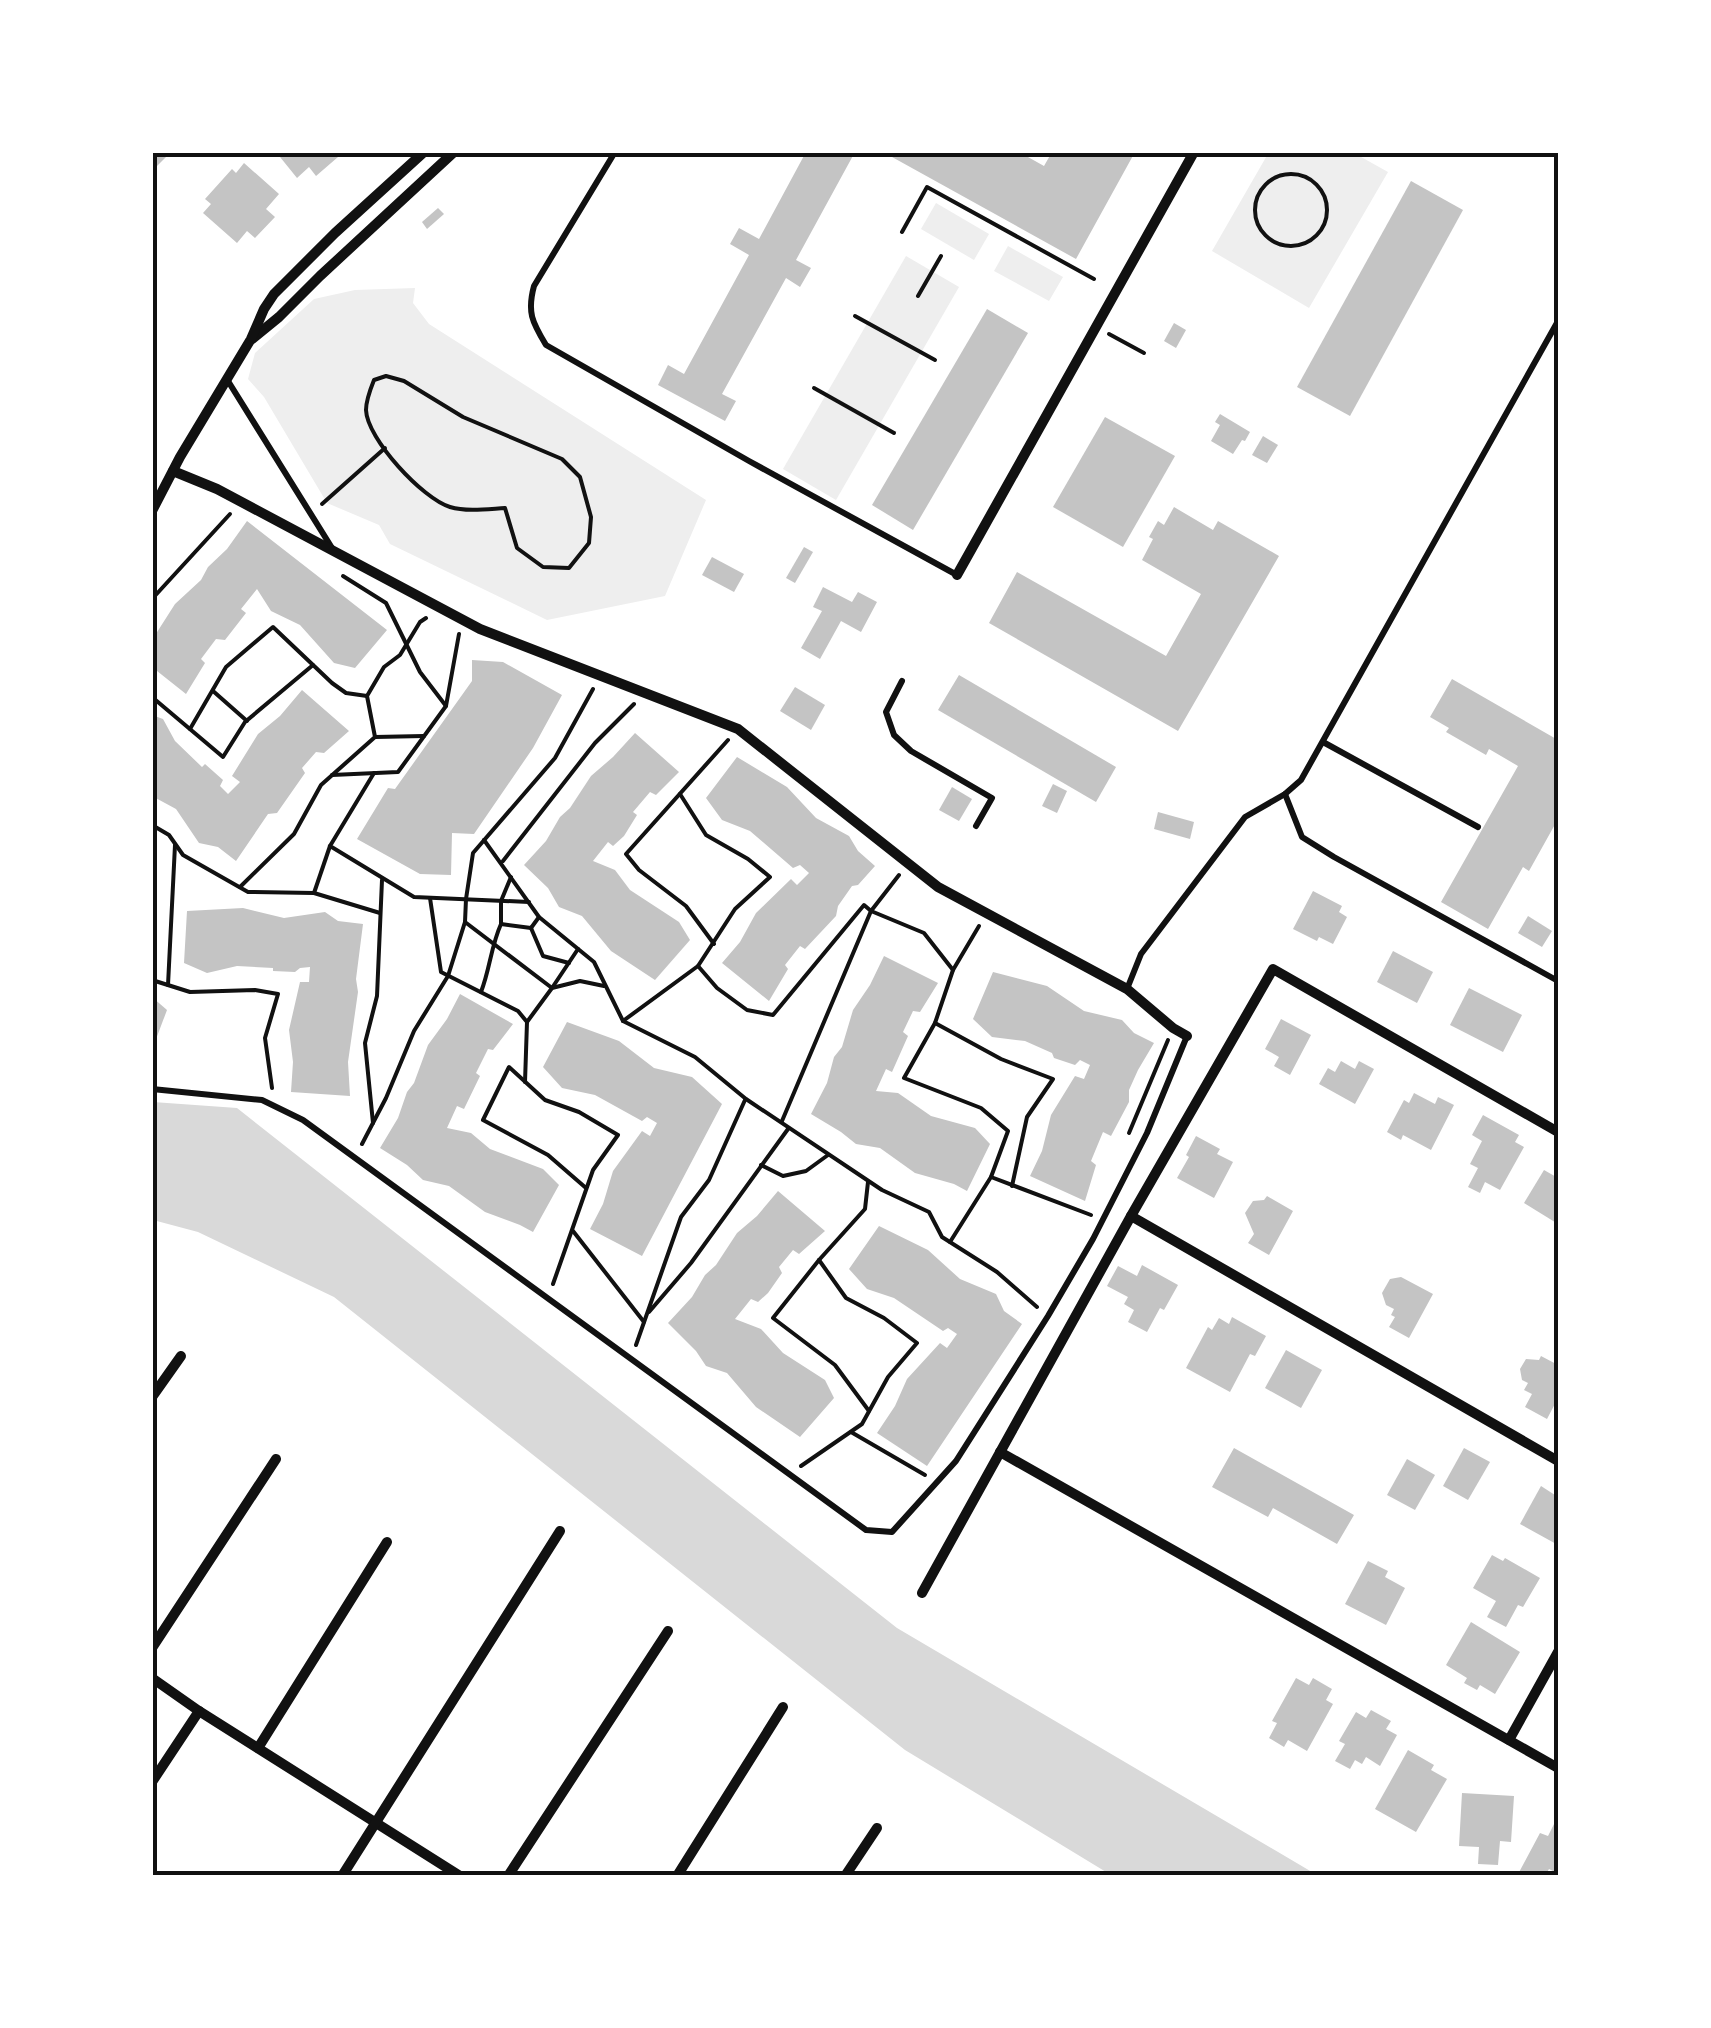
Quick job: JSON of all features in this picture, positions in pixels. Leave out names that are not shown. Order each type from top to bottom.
[{"type":"street","points":[[152,511],[274,294],[334,233],[424,152]]},
{"type":"street","points":[[251,339],[454,152]]},
{"type":"street","points":[[957,575],[1194,152]]},
{"type":"street","points":[[173,471],[241,502],[480,630],[738,729],[938,887],[1126,988],[1188,1036]]},
{"type":"street","points":[[922,1594],[1272,969],[1558,1132]]},
{"type":"street","points":[[1131,1216],[1558,1461]]},
{"type":"street","points":[[152,1397],[181,1356]]},
{"type":"street","points":[[1000,1452],[1558,1768]]},
{"type":"street","points":[[152,1648],[276,1459]]},
{"type":"street","points":[[342,1876],[560,1531]]},
{"type":"street","points":[[258,1748],[387,1542]]},
{"type":"street","points":[[508,1876],[668,1631]]},
{"type":"street","points":[[1509,1740],[1558,1652]]},
{"type":"street","points":[[152,1678],[460,1876]]},
{"type":"street","points":[[677,1876],[784,1707]]},
{"type":"street","points":[[152,1782],[199,1711]]},
{"type":"street","points":[[846,1876],[877,1828]]},
{"type":"lane","points":[[616,152],[534,286],[529,305],[534,324],[546,344],[957,575]]},
{"type":"lane","points":[[1126,988],[1141,954],[1244,818],[1301,780],[1558,321]]},
{"type":"lane","points":[[227,380],[334,552]]},
{"type":"lane","points":[[902,681],[886,712],[894,736],[911,751],[992,798],[976,826]]},
{"type":"lane","points":[[1323,742],[1478,827]]},
{"type":"lane","points":[[1285,794],[1302,837],[1558,982]]},
{"type":"lane","points":[[152,1090],[262,1100],[304,1120],[866,1530],[892,1532],[956,1462],[1094,1239],[1147,1133],[1188,1036]]},
{"type":"path","points":[[1293,173],[1317,184],[1328,209],[1318,234],[1303,244],[1285,246],[1262,232],[1254,206],[1267,182],[1293,173]]},
{"type":"path","points":[[902,232],[927,187],[1094,279]]},
{"type":"path","points":[[918,296],[941,256]]},
{"type":"path","points":[[855,316],[935,360]]},
{"type":"path","points":[[1096,327],[1144,353]]},
{"type":"path","points":[[386,376],[404,381],[463,417],[562,459],[580,478],[591,517],[589,544],[568,568],[543,567],[517,548],[505,508],[449,507],[409,480],[385,448],[366,412],[374,380],[386,376]]},
{"type":"path","points":[[814,388],[894,433]]},
{"type":"path","points":[[310,514],[385,448]]},
{"type":"path","points":[[152,599],[241,502]]},
{"type":"path","points":[[336,571],[386,604],[420,672],[446,706]]},
{"type":"path","points":[[375,736],[367,696],[384,667],[400,655],[427,617]]},
{"type":"path","points":[[332,775],[398,772],[446,706],[462,620]]},
{"type":"path","points":[[190,729],[226,667],[272,626],[346,693],[367,696]]},
{"type":"path","points":[[152,697],[223,757],[247,721],[313,665]]},
{"type":"path","points":[[355,1157],[414,1030],[448,976],[465,922],[473,853],[555,758],[600,676]]},
{"type":"path","points":[[212,690],[247,721]]},
{"type":"path","points":[[501,863],[595,743],[645,693]]},
{"type":"path","points":[[714,944],[686,906],[638,870],[626,854],[738,729]]},
{"type":"path","points":[[240,887],[294,834],[321,784],[375,736],[424,736]]},
{"type":"path","points":[[314,894],[330,846],[374,773]]},
{"type":"path","points":[[624,1021],[698,966],[735,909],[770,877],[706,835],[680,794]]},
{"type":"path","points":[[152,825],[170,835],[183,855],[248,892],[314,894],[380,912]]},
{"type":"path","points":[[484,840],[540,917],[594,962],[624,1021],[695,1057],[746,1098],[882,1190],[930,1212],[942,1236],[997,1272],[1048,1316]]},
{"type":"path","points":[[168,985],[176,844]]},
{"type":"path","points":[[330,846],[414,897],[529,902]]},
{"type":"path","points":[[782,1122],[871,910],[908,863]]},
{"type":"path","points":[[481,992],[501,924],[501,901],[511,877]]},
{"type":"path","points":[[373,1123],[365,1043],[376,996],[382,878]]},
{"type":"path","points":[[430,898],[441,972],[518,1011],[527,1022]]},
{"type":"path","points":[[698,966],[717,988],[747,1010],[773,1015],[864,905],[924,932],[952,970]]},
{"type":"path","points":[[950,1242],[990,1178],[1008,1131],[981,1108],[904,1078],[936,1023],[952,970],[987,913]]},
{"type":"path","points":[[531,928],[540,917]]},
{"type":"path","points":[[465,922],[552,988]]},
{"type":"path","points":[[501,924],[531,928]]},
{"type":"path","points":[[531,928],[543,956],[569,962]]},
{"type":"path","points":[[525,1082],[527,1022],[578,949]]},
{"type":"path","points":[[152,980],[190,992],[255,990],[278,994],[265,1038],[274,1106]]},
{"type":"path","points":[[552,988],[580,981],[606,986]]},
{"type":"path","points":[[936,1023],[1001,1060],[1053,1080],[1027,1117],[1012,1186]]},
{"type":"path","points":[[548,1298],[593,1170],[618,1135],[579,1112],[546,1100],[509,1067],[483,1120],[548,1155],[586,1188]]},
{"type":"path","points":[[631,1359],[680,1216],[709,1180],[746,1098]]},
{"type":"path","points":[[645,1319],[790,1127]]},
{"type":"path","points":[[761,1164],[782,1176],[806,1171],[829,1154]]},
{"type":"path","points":[[990,1178],[1095,1217]]},
{"type":"path","points":[[868,1180],[865,1209],[773,1318],[835,1365],[870,1410]]},
{"type":"path","points":[[572,1230],[645,1319]]},
{"type":"path","points":[[789,1474],[862,1424],[888,1378],[916,1343],[884,1318],[846,1298],[819,1260]]},
{"type":"path","points":[[850,1432],[928,1476]]},
{"type":"shaded area","points":[[1269,152],[1354,153],[1388,172],[1309,308],[1212,251]]},
{"type":"shaded area","points":[[936,203],[989,234],[974,260],[921,229]]},
{"type":"shaded area","points":[[1008,246],[1063,277],[1049,301],[994,271]]},
{"type":"shaded area","points":[[906,256],[959,287],[836,500],[783,469]]},
{"type":"shaded area","points":[[415,288],[413,303],[429,324],[706,500],[665,596],[547,620],[390,544],[379,525],[327,503],[264,397],[248,379],[255,353],[314,299],[355,290]]},
{"type":"shaded area","points":[[153,1102],[237,1108],[897,1628],[1317,1875],[1111,1875],[905,1750],[334,1297],[198,1232],[153,1220]]},
{"type":"building","points":[[152,152],[171,152],[152,171]]},
{"type":"building","points":[[276,152],[334,152],[338,157],[316,176],[309,167],[297,178]]},
{"type":"building","points":[[806,152],[855,152],[796,260],[811,268],[800,287],[786,278],[722,394],[736,401],[725,421],[658,385],[668,365],[684,374],[749,255],[730,244],[739,228],[759,239]]},
{"type":"building","points":[[883,152],[1019,152],[1044,166],[1052,152],[1135,152],[1076,259]]},
{"type":"building","points":[[244,163],[279,194],[266,209],[275,217],[255,238],[247,231],[237,243],[203,213],[211,204],[205,199],[232,169],[236,173]]},
{"type":"building","points":[[1411,181],[1463,210],[1350,416],[1297,387]]},
{"type":"building","points":[[438,208],[444,214],[427,229],[422,222]]},
{"type":"building","points":[[987,309],[1028,333],[913,530],[872,505]]},
{"type":"building","points":[[1174,323],[1186,330],[1176,348],[1164,341]]},
{"type":"building","points":[[1220,414],[1250,432],[1233,454],[1211,441],[1220,425],[1215,422]]},
{"type":"building","points":[[1105,417],[1175,456],[1123,547],[1053,507]]},
{"type":"building","points":[[1263,436],[1278,445],[1267,463],[1252,455]]},
{"type":"building","points":[[1174,507],[1213,530],[1218,521],[1279,556],[1178,731],[989,623],[1017,572],[1166,656],[1201,594],[1142,560],[1158,521],[1164,525]]},
{"type":"building","points":[[247,521],[387,630],[355,668],[334,663],[300,625],[271,611],[257,589],[241,609],[246,613],[225,640],[216,639],[201,659],[205,663],[186,694],[152,667],[152,640],[175,604],[201,580]]},
{"type":"building","points":[[804,547],[813,552],[795,583],[786,578]]},
{"type":"building","points":[[712,557],[744,574],[734,592],[702,575]]},
{"type":"building","points":[[823,587],[852,602],[858,592],[877,602],[861,632],[841,621],[820,659],[801,648],[822,611],[813,607]]},
{"type":"building","points":[[472,660],[503,662],[562,695],[533,748],[474,834],[452,833],[451,875],[420,874],[357,839],[388,788],[395,789],[472,681]]},
{"type":"building","points":[[959,675],[1116,767],[1096,802],[938,710]]},
{"type":"building","points":[[1452,679],[1558,740],[1558,819],[1529,871],[1523,867],[1488,929],[1441,902],[1518,766],[1489,749],[1486,755],[1446,732],[1449,728],[1430,717]]},
{"type":"building","points":[[795,687],[825,705],[811,730],[780,711]]},
{"type":"building","points":[[302,690],[349,731],[324,753],[316,752],[302,768],[305,773],[277,813],[268,814],[236,861],[218,847],[199,843],[176,809],[152,796],[152,715],[163,719],[175,741],[202,767],[205,764],[223,780],[220,786],[228,794],[240,782],[232,776],[258,734]]},
{"type":"building","points":[[635,733],[679,772],[656,795],[650,792],[633,812],[637,815],[624,836],[613,846],[608,842],[593,861],[615,870],[630,890],[679,922],[690,940],[655,980],[611,951],[582,916],[559,907],[548,888],[524,865],[546,841],[591,776]]},
{"type":"building","points":[[737,757],[787,787],[816,818],[849,836],[858,851],[875,866],[858,885],[852,886],[836,916],[805,949],[800,946],[785,965],[788,969],[769,1001],[722,963],[740,942],[756,913],[791,879],[797,885],[809,873],[800,865],[793,868],[750,831],[722,820],[706,798]]},
{"type":"building","points":[[1053,784],[1067,791],[1057,813],[1042,806]]},
{"type":"building","points":[[952,787],[972,799],[959,821],[939,810]]},
{"type":"building","points":[[1158,812],[1194,822],[1190,839],[1154,829]]},
{"type":"building","points":[[1313,891],[1342,906],[1339,912],[1347,917],[1333,944],[1293,929]]},
{"type":"building","points":[[243,908],[284,918],[325,912],[338,921],[363,924],[348,1062],[350,1096],[291,1092],[289,1030],[300,982],[309,982],[310,967],[295,972],[237,966],[207,973],[184,963],[187,911]]},
{"type":"building","points":[[1528,916],[1552,931],[1542,947],[1518,933]]},
{"type":"building","points":[[1393,951],[1433,972],[1417,1003],[1377,982]]},
{"type":"building","points":[[884,956],[938,983],[920,1012],[913,1011],[903,1032],[908,1036],[892,1072],[886,1069],[876,1091],[898,1093],[931,1116],[975,1128],[990,1144],[967,1191],[915,1173],[880,1148],[856,1144],[811,1114],[827,1083],[834,1057],[842,1047],[853,1010]]},
{"type":"building","points":[[993,972],[1047,986],[1084,1011],[1122,1020],[1134,1033],[1154,1043],[1138,1070],[1129,1090],[1129,1102],[1111,1136],[1103,1132],[1091,1161],[1096,1165],[1085,1201],[1030,1176],[1042,1151],[1051,1115],[1075,1076],[1084,1079],[1090,1065],[1054,1058],[1052,1053],[1025,1041],[992,1037],[973,1019]]},
{"type":"building","points":[[1469,988],[1522,1015],[1503,1052],[1450,1025]]},
{"type":"building","points":[[460,994],[513,1024],[493,1050],[488,1049],[464,1109],[457,1106],[447,1128],[471,1133],[490,1149],[543,1169],[559,1185],[533,1232],[485,1212],[449,1186],[423,1180],[380,1148],[398,1118],[428,1045]]},
{"type":"building","points":[[152,997],[167,1010],[153,1047],[152,1047]]},
{"type":"building","points":[[1281,1019],[1311,1035],[1290,1075],[1274,1066],[1279,1057],[1265,1049]]},
{"type":"building","points":[[567,1022],[619,1041],[654,1068],[692,1077],[722,1104],[642,1256],[590,1229],[613,1171],[642,1131],[650,1136],[657,1123],[647,1117],[642,1121],[595,1095],[562,1088],[543,1067]]},
{"type":"building","points":[[1341,1061],[1355,1069],[1359,1061],[1374,1069],[1355,1104],[1319,1084],[1328,1068],[1335,1072]]},
{"type":"building","points":[[1414,1093],[1435,1104],[1438,1097],[1454,1105],[1431,1150],[1403,1135],[1401,1140],[1387,1132],[1404,1100],[1409,1103]]},
{"type":"building","points":[[1483,1115],[1519,1135],[1515,1142],[1524,1147],[1500,1190],[1485,1182],[1480,1193],[1468,1187],[1478,1168],[1470,1164],[1482,1141],[1472,1135]]},
{"type":"building","points":[[1196,1136],[1220,1149],[1217,1154],[1233,1162],[1214,1198],[1177,1178]]},
{"type":"building","points":[[1544,1170],[1558,1178],[1558,1224],[1524,1203]]},
{"type":"building","points":[[778,1191],[825,1231],[799,1254],[793,1250],[779,1267],[782,1273],[768,1293],[758,1302],[751,1299],[735,1319],[761,1329],[783,1353],[825,1380],[834,1398],[800,1437],[756,1407],[727,1373],[706,1366],[668,1323],[692,1297],[737,1233]]},
{"type":"building","points":[[1267,1196],[1293,1211],[1269,1255],[1248,1243],[1254,1234],[1245,1213],[1253,1201]]},
{"type":"building","points":[[879,1226],[928,1250],[960,1279],[996,1294],[1004,1311],[1022,1324],[927,1466],[877,1433],[907,1379],[940,1343],[947,1348],[957,1334],[948,1328],[943,1331],[894,1298],[867,1289],[849,1269]]},
{"type":"building","points":[[1142,1265],[1178,1285],[1147,1332],[1128,1322],[1134,1310],[1124,1304],[1128,1297],[1107,1286],[1118,1266],[1137,1276]]},
{"type":"building","points":[[1401,1277],[1433,1294],[1409,1338],[1389,1327],[1395,1317],[1391,1315],[1394,1309],[1386,1305],[1382,1293],[1390,1279]]},
{"type":"building","points":[[1232,1317],[1266,1336],[1255,1356],[1250,1354],[1230,1392],[1186,1368],[1208,1327],[1212,1330],[1219,1318],[1229,1324]]},
{"type":"building","points":[[1286,1350],[1322,1370],[1301,1408],[1265,1388]]},
{"type":"building","points":[[1541,1356],[1558,1365],[1558,1398],[1547,1419],[1525,1407],[1532,1394],[1524,1390],[1528,1383],[1522,1380],[1520,1369],[1526,1359],[1539,1360]]},
{"type":"building","points":[[1234,1448],[1354,1515],[1337,1544],[1273,1508],[1268,1517],[1212,1487]]},
{"type":"building","points":[[1464,1448],[1490,1462],[1468,1500],[1443,1486]]},
{"type":"building","points":[[1407,1459],[1435,1475],[1415,1510],[1387,1495]]},
{"type":"building","points":[[1541,1486],[1558,1497],[1558,1545],[1520,1524]]},
{"type":"building","points":[[1492,1555],[1540,1578],[1506,1627],[1487,1617],[1496,1601],[1473,1588]]},
{"type":"building","points":[[1368,1561],[1388,1571],[1385,1577],[1405,1588],[1386,1625],[1345,1604]]},
{"type":"building","points":[[1471,1622],[1520,1652],[1495,1694],[1480,1685],[1477,1690],[1464,1683],[1467,1678],[1446,1665]]},
{"type":"building","points":[[1296,1678],[1309,1685],[1313,1678],[1332,1689],[1326,1700],[1333,1704],[1307,1751],[1288,1740],[1284,1747],[1269,1738],[1277,1723],[1272,1721]]},
{"type":"building","points":[[1371,1710],[1391,1721],[1386,1729],[1397,1735],[1380,1766],[1366,1757],[1362,1764],[1355,1760],[1350,1769],[1335,1761],[1345,1744],[1339,1741],[1356,1712],[1366,1718]]},
{"type":"building","points":[[1408,1750],[1434,1765],[1431,1770],[1447,1779],[1416,1832],[1375,1809]]},
{"type":"building","points":[[1462,1793],[1514,1796],[1511,1842],[1500,1841],[1498,1865],[1478,1864],[1479,1847],[1459,1846]]},
{"type":"building","points":[[1555,1822],[1557,1873],[1549,1869],[1545,1876],[1517,1876],[1540,1833],[1548,1836]]}]
